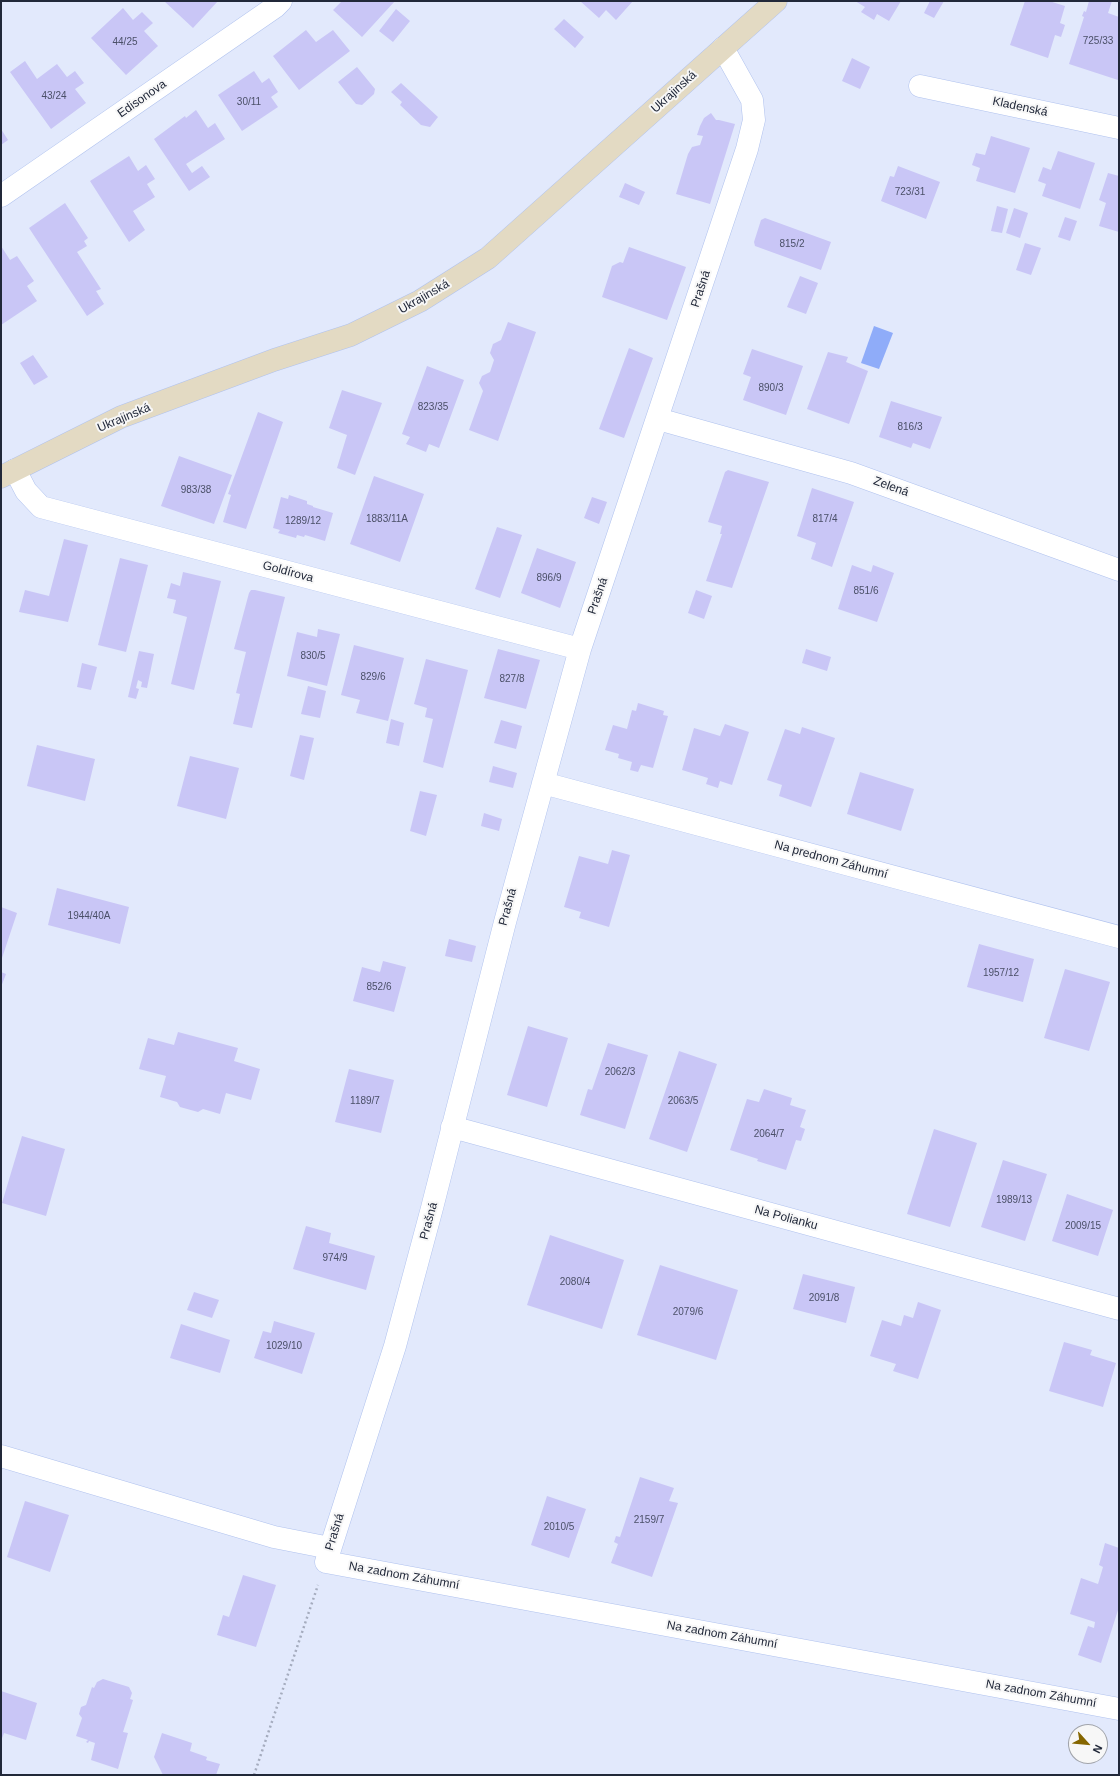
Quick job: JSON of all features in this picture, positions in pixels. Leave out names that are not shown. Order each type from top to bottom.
[{"type":"main road","name":"Ukrajinská","points":[[8,473],[121,418],[274,360],[351,335],[420,301],[488,258],[776,1]]},
{"type":"street","name":"Edisonova","points":[[1,196],[275,7],[281,1]]},
{"type":"street","name":"Prašná","points":[[328,1555],[395,1346],[432,1208],[493,965],[580,649],[747,149],[754,120],[752,100],[723,48]]},
{"type":"street","name":"Kladenská","points":[[920,86],[1119,128]]},
{"type":"street","name":"Zelená","points":[[658,419],[851,473],[1119,570]]},
{"type":"street","name":"Goldírova","points":[[8,473],[41,507],[580,649]]},
{"type":"street","name":"Na prednom Záhumní","points":[[543,783],[1119,937]]},
{"type":"street","name":"Na Polianku","points":[[452,1127],[1119,1309]]},
{"type":"street","name":"Na zadnom Záhumní","points":[[1,1456],[274,1537],[328,1555],[1119,1709]]},
{"type":"path","name":"Prašná","points":[[254,1775],[328,1555]]},
{"type":"water","points":[[874,326],[893,333],[879,369],[861,363]]},
{"type":"building","points":[[164,1],[218,1],[193,28]]},
{"type":"building","points":[[342,1],[395,1],[362,37],[333,10]]},
{"type":"building","points":[[580,1],[633,1],[616,20],[606,10],[599,18]]},
{"type":"building","points":[[855,1],[901,1],[889,21],[877,14],[874,20],[861,12],[865,7]]},
{"type":"building","points":[[930,1],[944,1],[934,18],[924,13]]},
{"type":"building","points":[[1025,1],[1049,1],[1065,6],[1060,23],[1065,25],[1061,37],[1055,35],[1048,58],[1010,45]]},
{"type":"building","points":[[1089,1],[1112,1],[1108,13],[1119,17],[1118,80],[1069,64],[1084,17],[1082,16],[1084,11],[1086,12]]},
{"type":"building","points":[[123,8],[133,20],[142,12],[153,23],[144,31],[158,46],[126,75],[91,38]]},
{"type":"building","points":[[396,9],[410,21],[393,42],[379,31]]},
{"type":"building","points":[[564,19],[584,37],[575,48],[554,29]]},
{"type":"building","points":[[306,30],[316,42],[333,30],[350,51],[299,90],[273,56]]},
{"type":"building","points":[[852,58],[870,67],[860,89],[842,81]]},
{"type":"building","points":[[25,61],[37,79],[57,64],[67,77],[75,71],[84,83],[75,89],[86,103],[51,129],[10,72]]},
{"type":"building","points":[[357,67],[375,89],[374,94],[362,105],[356,104],[338,82]]},
{"type":"building","points":[[254,71],[262,83],[269,78],[278,92],[271,97],[278,107],[242,131],[218,95]]},
{"type":"building","points":[[401,83],[438,117],[430,127],[421,125],[400,105],[402,102],[391,92]]},
{"type":"building","points":[[196,110],[208,128],[215,123],[225,139],[186,164],[192,173],[202,166],[210,177],[189,191],[154,139],[185,116],[186,118]]},
{"type":"building","points":[[711,113],[716,120],[735,124],[710,204],[676,194],[688,154],[692,147],[700,145],[703,136],[697,135],[700,126],[704,118]]},
{"type":"building","points":[[1,129],[8,140],[1,145]]},
{"type":"building","points":[[991,136],[1030,148],[1015,193],[976,181],[980,168],[972,165],[976,153],[985,155]]},
{"type":"building","points":[[1058,151],[1095,163],[1080,209],[1042,196],[1046,184],[1038,181],[1043,167],[1051,170]]},
{"type":"building","points":[[129,156],[138,171],[146,165],[155,179],[147,184],[155,197],[133,211],[145,230],[129,242],[90,181]]},
{"type":"building","points":[[898,166],[940,182],[926,219],[881,201],[890,176],[894,177]]},
{"type":"building","points":[[1108,173],[1119,176],[1119,232],[1099,226],[1106,203],[1099,200]]},
{"type":"building","points":[[625,183],[645,192],[639,205],[619,197]]},
{"type":"building","points":[[65,203],[88,238],[84,241],[87,246],[77,252],[101,289],[96,291],[104,304],[87,316],[29,228]]},
{"type":"building","points":[[997,206],[1008,209],[1002,233],[991,231]]},
{"type":"building","points":[[1014,208],[1028,213],[1020,238],[1006,233]]},
{"type":"building","points":[[1065,217],[1077,221],[1070,241],[1058,237]]},
{"type":"building","points":[[765,218],[831,242],[821,270],[755,246],[754,242],[761,220]]},
{"type":"building","points":[[1025,243],[1041,248],[1031,275],[1016,270]]},
{"type":"building","points":[[1,246],[10,260],[17,256],[34,281],[27,286],[37,301],[1,325]]},
{"type":"building","points":[[629,247],[686,267],[667,320],[602,297],[612,266],[620,262],[623,263]]},
{"type":"building","points":[[800,276],[818,283],[806,314],[787,307]]},
{"type":"building","points":[[508,322],[536,332],[498,441],[469,430],[483,391],[479,383],[482,376],[490,372],[494,360],[490,353],[493,344],[501,340]]},
{"type":"building","points":[[629,348],[653,358],[624,438],[599,429]]},
{"type":"building","points":[[752,349],[803,366],[786,415],[743,400],[751,377],[743,374]]},
{"type":"building","points":[[828,352],[848,357],[846,362],[868,371],[849,424],[807,409]]},
{"type":"building","points":[[33,355],[48,377],[34,385],[20,363]]},
{"type":"building","points":[[427,366],[464,380],[439,448],[429,444],[426,452],[406,444],[410,437],[402,434]]},
{"type":"building","points":[[342,390],[382,403],[355,475],[337,468],[347,435],[329,428]]},
{"type":"building","points":[[891,401],[942,417],[930,449],[913,443],[911,448],[879,437]]},
{"type":"building","points":[[258,412],[283,422],[246,529],[223,522],[231,495],[228,494]]},
{"type":"building","points":[[179,456],[232,475],[214,524],[161,506]]},
{"type":"building","points":[[728,470],[769,482],[732,588],[706,581],[722,534],[720,534],[722,526],[708,522],[725,472]]},
{"type":"building","points":[[374,476],[424,494],[400,562],[350,544]]},
{"type":"building","points":[[812,488],[854,502],[832,567],[811,559],[816,543],[797,536]]},
{"type":"building","points":[[289,495],[307,501],[307,504],[313,507],[333,513],[325,541],[305,535],[304,537],[297,535],[296,538],[278,533],[280,530],[273,528],[281,497],[288,499]]},
{"type":"building","points":[[592,497],[607,502],[599,524],[584,518]]},
{"type":"building","points":[[497,527],[522,535],[500,598],[475,589]]},
{"type":"building","points":[[64,539],[88,545],[68,622],[19,612],[25,590],[49,596]]},
{"type":"building","points":[[537,548],[576,562],[560,608],[521,593]]},
{"type":"building","points":[[120,558],[148,565],[126,652],[98,645]]},
{"type":"building","points":[[852,565],[871,572],[873,565],[894,573],[877,622],[838,609]]},
{"type":"building","points":[[183,572],[221,581],[194,690],[171,684],[187,617],[173,613],[176,600],[167,598],[171,583],[180,586]]},
{"type":"building","points":[[251,590],[285,597],[252,728],[233,724],[240,694],[236,693],[246,652],[234,649]]},
{"type":"building","points":[[696,590],[712,596],[704,619],[688,613]]},
{"type":"building","points":[[318,629],[340,634],[327,686],[287,676],[297,632],[317,637]]},
{"type":"building","points":[[354,645],[404,658],[388,721],[356,713],[360,700],[341,695]]},
{"type":"building","points":[[498,649],[540,660],[526,709],[484,698]]},
{"type":"building","points":[[806,649],[831,657],[827,671],[802,663]]},
{"type":"building","points":[[139,651],[154,654],[147,688],[141,687],[142,682],[138,680],[136,688],[139,689],[136,699],[128,697]]},
{"type":"building","points":[[426,659],[468,670],[443,768],[423,762],[433,719],[425,717],[427,708],[414,704]]},
{"type":"building","points":[[82,663],[97,667],[91,690],[77,687]]},
{"type":"building","points":[[308,686],[326,691],[320,718],[301,714]]},
{"type":"building","points":[[638,703],[664,711],[663,715],[668,716],[653,768],[641,765],[638,772],[630,770],[632,762],[618,758],[619,754],[605,750],[613,725],[627,729],[632,710],[636,711]]},
{"type":"building","points":[[391,719],[404,723],[399,746],[386,743]]},
{"type":"building","points":[[501,720],[522,726],[516,749],[494,743]]},
{"type":"building","points":[[725,724],[749,732],[732,785],[720,781],[718,788],[706,784],[708,778],[682,770],[694,728],[720,736]]},
{"type":"building","points":[[802,727],[835,738],[811,807],[779,796],[782,785],[767,780],[785,729],[800,734]]},
{"type":"building","points":[[300,735],[314,738],[304,780],[290,776]]},
{"type":"building","points":[[37,745],[95,759],[85,801],[27,786]]},
{"type":"building","points":[[190,756],[239,768],[226,819],[177,806]]},
{"type":"building","points":[[493,766],[517,773],[513,788],[489,782]]},
{"type":"building","points":[[860,772],[914,789],[901,831],[847,814]]},
{"type":"building","points":[[420,791],[437,795],[426,836],[410,831]]},
{"type":"building","points":[[484,813],[502,819],[499,831],[481,826]]},
{"type":"building","points":[[612,850],[630,855],[609,927],[579,918],[581,912],[564,907],[579,856],[608,864]]},
{"type":"building","points":[[57,888],[129,907],[120,944],[48,925]]},
{"type":"building","points":[[1,907],[17,913],[1,961]]},
{"type":"building","points":[[449,939],[476,946],[472,962],[445,956]]},
{"type":"building","points":[[979,944],[1034,959],[1023,1002],[967,987]]},
{"type":"building","points":[[383,961],[406,967],[394,1012],[353,1001],[362,967],[380,972]]},
{"type":"building","points":[[1065,969],[1110,982],[1089,1051],[1044,1038]]},
{"type":"building","points":[[1,972],[6,974],[1,987]]},
{"type":"building","points":[[528,1026],[568,1038],[547,1107],[507,1095]]},
{"type":"building","points":[[178,1032],[238,1048],[234,1061],[260,1069],[251,1100],[226,1093],[220,1114],[203,1109],[198,1112],[180,1107],[177,1102],[160,1097],[166,1076],[139,1069],[148,1038],[174,1045]]},
{"type":"building","points":[[608,1043],[648,1055],[625,1129],[580,1115],[588,1089],[592,1090]]},
{"type":"building","points":[[679,1051],[717,1064],[687,1152],[649,1139]]},
{"type":"building","points":[[349,1069],[394,1080],[381,1133],[335,1122]]},
{"type":"building","points":[[764,1089],[792,1098],[790,1105],[806,1110],[800,1127],[805,1129],[801,1141],[796,1140],[786,1170],[757,1161],[758,1159],[730,1150],[747,1099],[759,1102]]},
{"type":"building","points":[[934,1129],[977,1143],[950,1227],[907,1214]]},
{"type":"building","points":[[22,1136],[65,1149],[46,1216],[2,1203]]},
{"type":"building","points":[[1003,1160],[1047,1174],[1025,1241],[981,1227]]},
{"type":"building","points":[[1067,1194],[1113,1210],[1098,1256],[1052,1241]]},
{"type":"building","points":[[306,1226],[331,1233],[329,1243],[375,1256],[366,1290],[293,1269]]},
{"type":"building","points":[[550,1235],[624,1260],[602,1329],[527,1305]]},
{"type":"building","points":[[660,1265],[738,1290],[716,1360],[637,1335]]},
{"type":"building","points":[[803,1274],[855,1287],[846,1323],[793,1309]]},
{"type":"building","points":[[194,1292],[219,1300],[212,1318],[187,1310]]},
{"type":"building","points":[[918,1302],[941,1310],[918,1379],[893,1371],[896,1364],[870,1356],[882,1320],[901,1326],[904,1315],[913,1318]]},
{"type":"building","points":[[274,1321],[315,1333],[302,1374],[254,1358],[263,1331],[271,1333]]},
{"type":"building","points":[[181,1324],[230,1340],[220,1373],[170,1358]]},
{"type":"building","points":[[1064,1342],[1092,1350],[1090,1355],[1116,1363],[1103,1407],[1049,1391]]},
{"type":"building","points":[[640,1477],[674,1488],[669,1501],[678,1503],[652,1577],[611,1563],[618,1544],[614,1542],[616,1536],[620,1537]]},
{"type":"building","points":[[547,1496],[586,1509],[569,1558],[531,1545]]},
{"type":"building","points":[[25,1501],[69,1515],[50,1572],[7,1557]]},
{"type":"building","points":[[1105,1543],[1119,1548],[1119,1607],[1101,1663],[1078,1655],[1088,1626],[1094,1628],[1095,1622],[1070,1614],[1081,1578],[1098,1584],[1103,1567],[1099,1565]]},
{"type":"building","points":[[243,1575],[276,1585],[256,1647],[217,1635],[223,1615],[229,1617]]},
{"type":"building","points":[[103,1679],[129,1687],[132,1693],[130,1699],[133,1700],[123,1732],[128,1733],[118,1769],[91,1760],[95,1743],[89,1741],[88,1743],[86,1742],[88,1740],[76,1736],[82,1718],[79,1714],[81,1707],[86,1705],[92,1687],[94,1688],[97,1682]]},
{"type":"building","points":[[1,1691],[37,1703],[26,1740],[4,1733],[1,1741]]},
{"type":"building","points":[[162,1733],[192,1743],[190,1751],[207,1757],[206,1760],[220,1764],[216,1775],[163,1775],[154,1757]]}]
